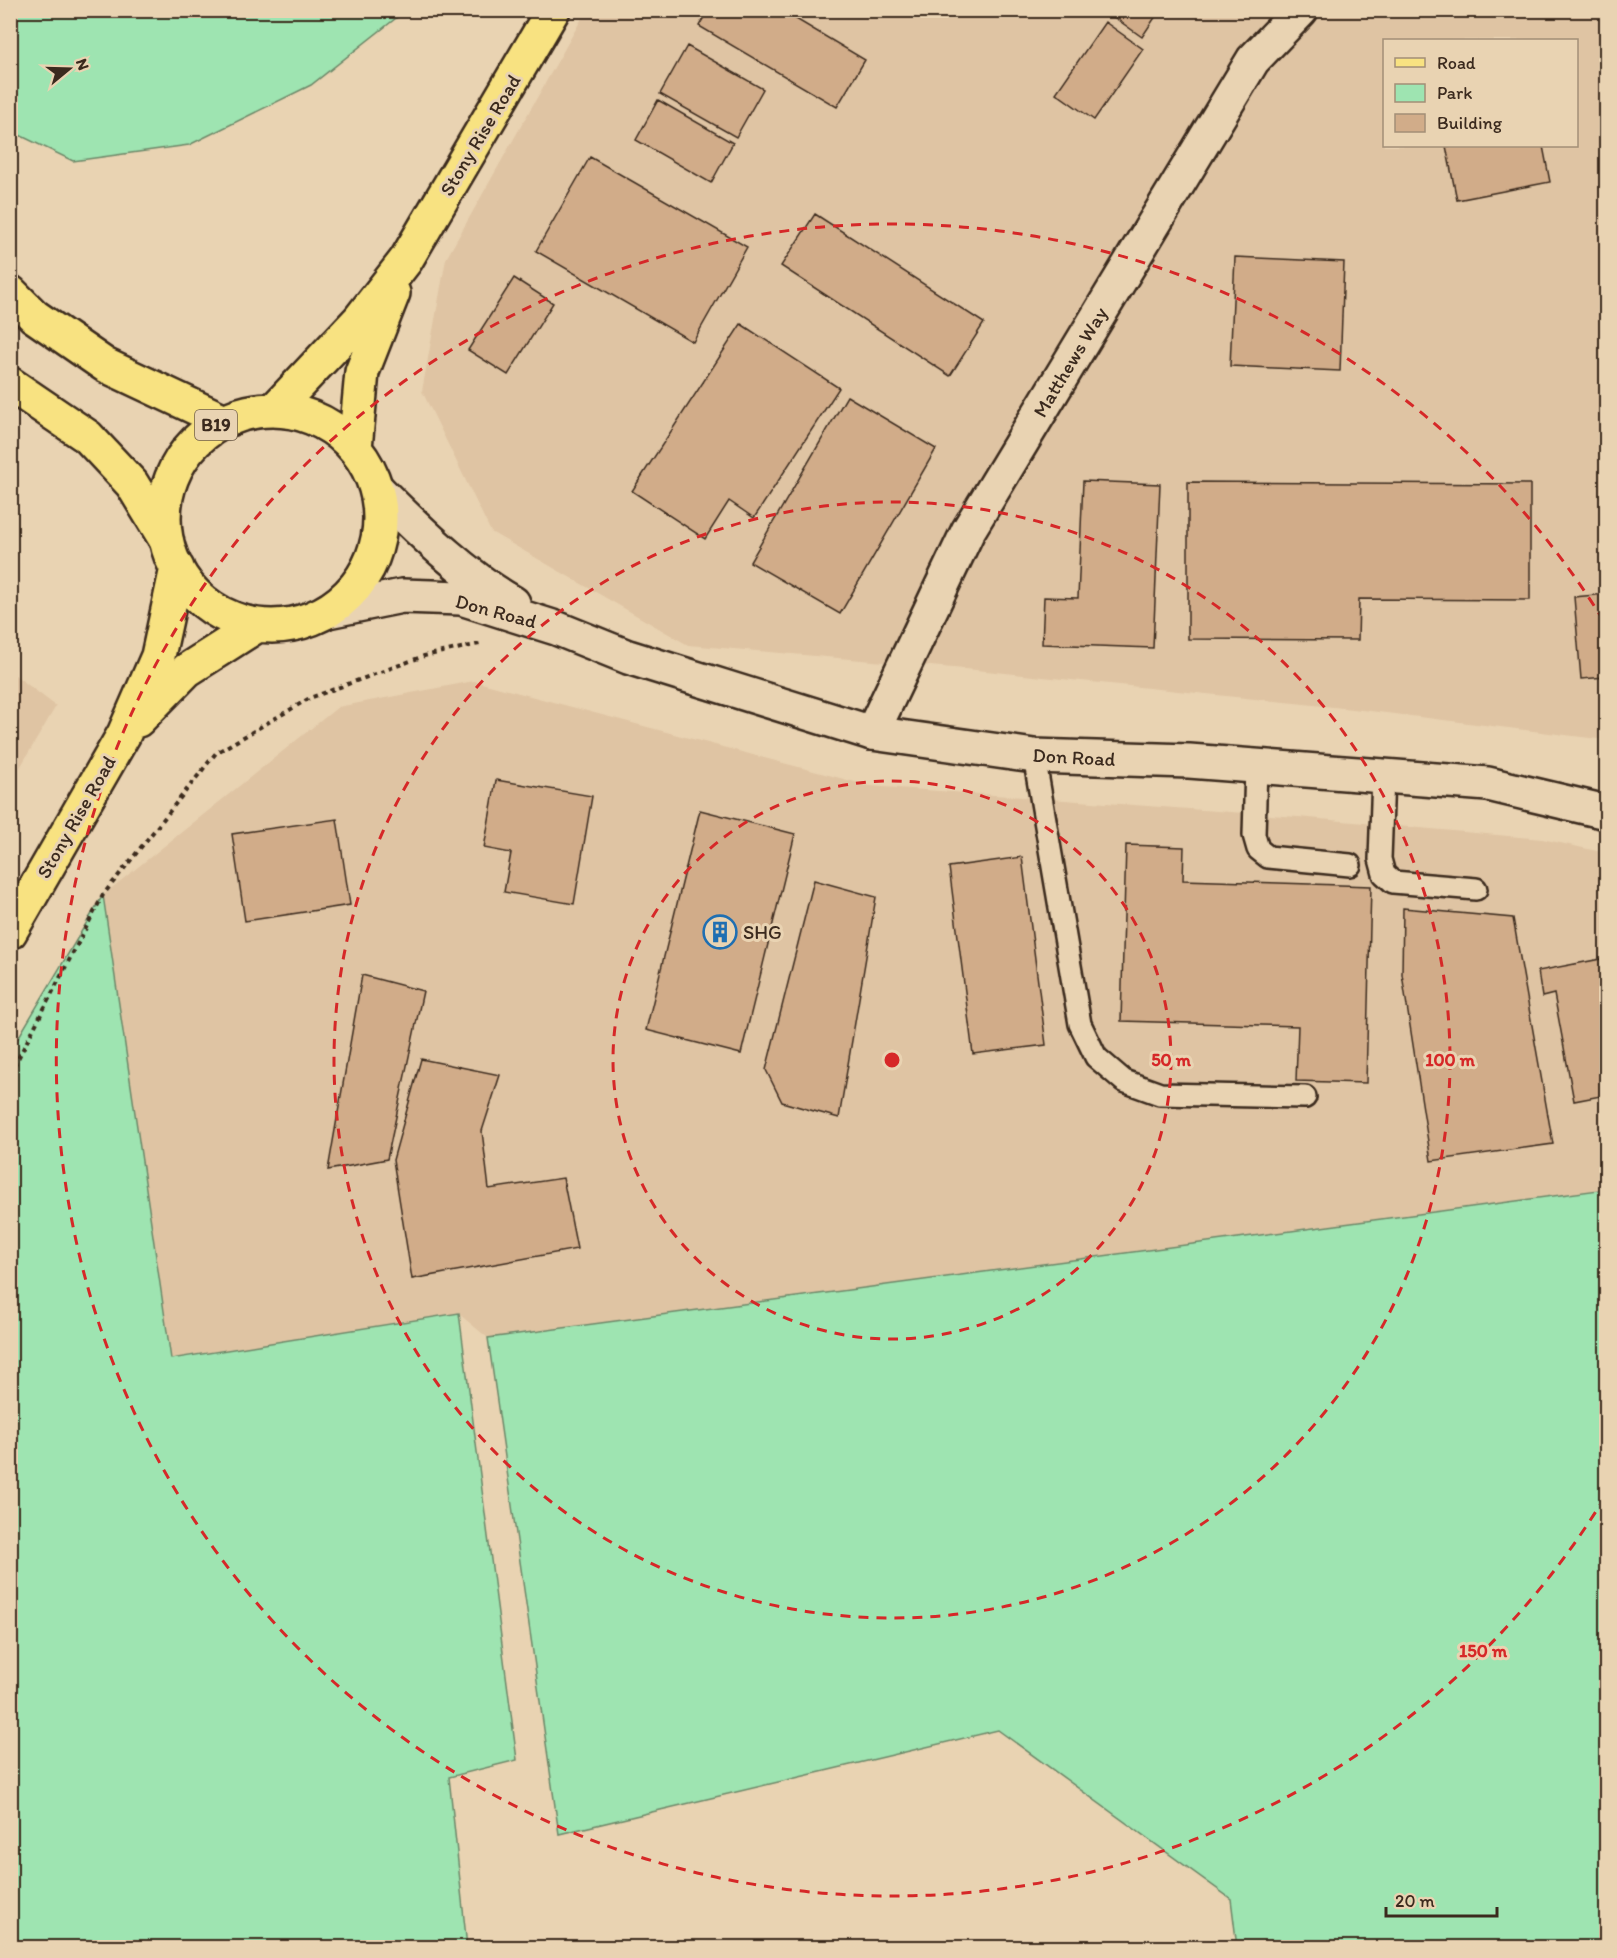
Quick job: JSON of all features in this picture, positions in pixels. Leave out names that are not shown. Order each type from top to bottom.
[{"type":"main road","name":"Stony Rise Road","points":[[276,408],[360,319],[406,260],[554,10]]},
{"type":"main road","name":"Matthews Way","points":[[872,733],[968,531],[1253,60],[1301,10]]},
{"type":"main road","name":"Stony Rise Road","points":[[355,448],[362,372],[406,260]]},
{"type":"main road","points":[[10,292],[34,316],[105,365],[222,420]]},
{"type":"main road","points":[[10,384],[25,403],[88,437],[132,484],[171,554]]},
{"type":"main road","name":"B19","points":[[276,408],[318,418],[355,448],[377,489],[381,527],[371,563],[349,595],[328,611],[293,625],[256,626],[218,613],[188,589],[171,554],[164,499],[181,456],[222,420],[276,408]]},
{"type":"main road","name":"Don Road","points":[[377,489],[437,547],[490,590],[556,628]]},
{"type":"main road","name":"Stony Rise Road","points":[[10,932],[124,734],[158,656],[171,554]]},
{"type":"main road","name":"Don Road","points":[[328,611],[402,596],[461,598],[556,628],[628,657],[872,733],[1035,756],[1189,761],[1488,784],[1606,812]]},
{"type":"main road","name":"Stony Rise Road","points":[[124,734],[187,670],[256,626]]},
{"type":"lane","points":[[1035,756],[1080,1024],[1096,1057],[1124,1080],[1160,1095],[1305,1097]]},
{"type":"lane","points":[[1256,766],[1254,835],[1258,849],[1268,857],[1350,865]]},
{"type":"lane","points":[[1383,776],[1380,859],[1384,874],[1393,882],[1476,889]]},
{"type":"path","points":[[10,1074],[103,895],[216,753],[310,698],[424,656],[490,642]]},
{"type":"shaded area","points":[[586,11],[1606,11],[1606,740],[1362,710],[976,670],[688,645],[491,532],[422,391],[446,259]]},
{"type":"shaded area","points":[[11,672],[56,706],[11,783]]},
{"type":"shaded area","points":[[474,681],[870,786],[1298,817],[1542,839],[1606,853],[1606,1189],[488,1338],[459,1314],[170,1359],[103,895],[338,707]]},
{"type":"green space","points":[[10,11],[405,11],[311,85],[189,145],[73,161],[11,131]]},
{"type":"green space","points":[[103,895],[171,1359],[459,1313],[517,1760],[449,1777],[467,1947],[11,1947],[11,1050]]},
{"type":"green space","points":[[1606,1189],[1606,1947],[1237,1947],[1231,1899],[998,1730],[559,1834],[488,1338]]},
{"type":"building","points":[[708,10],[781,10],[865,60],[837,107],[699,26]]},
{"type":"building","points":[[1104,10],[1160,10],[1142,37]]},
{"type":"building","points":[[1105,22],[1143,49],[1094,120],[1056,93]]},
{"type":"building","points":[[687,46],[763,89],[736,137],[660,94]]},
{"type":"building","points":[[658,100],[733,143],[711,183],[636,140]]},
{"type":"building","points":[[1446,147],[1543,147],[1550,182],[1457,200]]},
{"type":"building","points":[[590,157],[747,247],[693,342],[536,251]]},
{"type":"building","points":[[815,214],[984,323],[950,376],[781,266]]},
{"type":"building","points":[[1235,257],[1344,262],[1340,371],[1230,366]]},
{"type":"building","points":[[514,278],[553,303],[508,375],[468,350]]},
{"type":"building","points":[[741,324],[839,388],[754,518],[729,501],[705,539],[632,491]]},
{"type":"building","points":[[847,396],[936,449],[840,614],[750,562]]},
{"type":"building","points":[[1083,481],[1160,484],[1153,648],[1042,644],[1044,597],[1078,598]]},
{"type":"building","points":[[1188,482],[1530,484],[1530,600],[1359,599],[1358,640],[1188,639]]},
{"type":"building","points":[[1606,594],[1606,677],[1581,679],[1574,597]]},
{"type":"building","points":[[496,780],[592,796],[574,904],[504,892],[511,853],[484,848]]},
{"type":"building","name":"SHG","points":[[700,810],[795,834],[741,1054],[646,1030]]},
{"type":"building","points":[[337,819],[350,905],[245,921],[232,834]]},
{"type":"building","points":[[1126,845],[1184,847],[1183,880],[1371,886],[1366,1083],[1296,1081],[1298,1026],[1121,1021]]},
{"type":"building","points":[[1022,857],[1046,1045],[973,1054],[949,867]]},
{"type":"building","points":[[814,880],[876,897],[839,1118],[782,1102],[766,1070]]},
{"type":"building","points":[[1403,908],[1513,918],[1553,1144],[1431,1161],[1402,974]]},
{"type":"building","points":[[1606,958],[1606,1095],[1574,1101],[1554,994],[1542,997],[1538,971]]},
{"type":"building","points":[[362,975],[423,991],[387,1159],[328,1170]]},
{"type":"building","points":[[421,1059],[500,1075],[482,1131],[489,1189],[563,1178],[577,1249],[412,1279],[393,1160]]},
{"type":"place","name":"SHG","points":[[720,932]]}]
